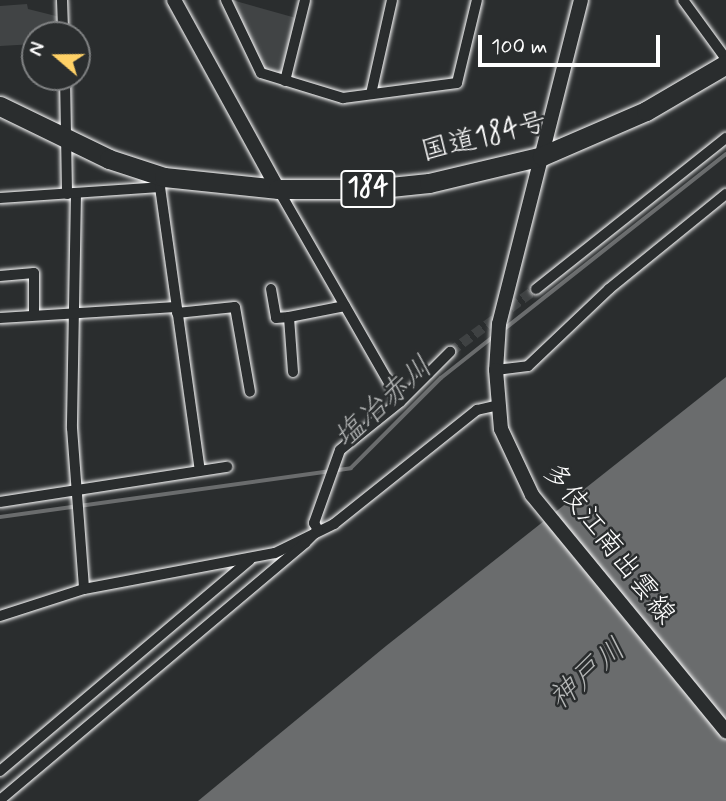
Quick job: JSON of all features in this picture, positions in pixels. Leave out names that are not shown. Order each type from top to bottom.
[{"type":"highway","name":"国道184号","points":[[0,106],[67,140],[162,182],[278,189],[371,189],[429,183],[542,156],[646,111],[726,61]]},
{"type":"main road","points":[[174,0],[278,189]]},
{"type":"main road","name":"多伎江南出雲線","points":[[581,0],[542,156],[512,259],[496,370],[501,429],[532,495],[726,731]]},
{"type":"street","points":[[62,0],[63,21]]},
{"type":"street","points":[[226,0],[261,74],[343,98],[457,83],[477,0]]},
{"type":"street","points":[[285,81],[306,0]]},
{"type":"street","points":[[371,94],[392,0]]},
{"type":"street","points":[[683,0],[726,61]]},
{"type":"street","points":[[65,91],[71,194],[72,428],[84,589]]},
{"type":"street","points":[[536,289],[726,138]]},
{"type":"street","points":[[0,198],[71,194],[162,182],[176,310],[200,470]]},
{"type":"street","points":[[278,189],[400,402]]},
{"type":"street","points":[[496,370],[528,366],[609,289],[726,194]]},
{"type":"street","points":[[0,276],[34,274],[34,315]]},
{"type":"street","points":[[271,289],[276,318],[345,306]]},
{"type":"street","points":[[0,318],[234,307],[250,392]]},
{"type":"street","points":[[289,317],[293,372]]},
{"type":"street","points":[[318,530],[314,523],[340,450],[400,402],[450,352]]},
{"type":"street","points":[[0,616],[84,589],[275,553],[334,524],[477,410],[498,405]]},
{"type":"street","points":[[0,502],[227,467]]},
{"type":"street","points":[[0,800],[318,530]]},
{"type":"street","points":[[0,771],[252,558]]},
{"type":"shaded area","points":[[232,0],[296,18],[284,71],[278,74],[263,70]]},
{"type":"shaded area","points":[[27,4],[28,9],[60,17],[60,21],[21,21],[21,45],[0,46],[0,6]]},
{"type":"water","name":"神戸川","points":[[726,377],[726,801],[198,801],[386,646]]},
{"type":"waterway","name":"塩冶赤川","points":[[502,331],[726,154]]},
{"type":"waterway","name":"塩冶赤川","points":[[0,517],[351,468],[441,378],[493,337]]},
{"type":"tunnel","points":[[450,352],[536,289]]}]
